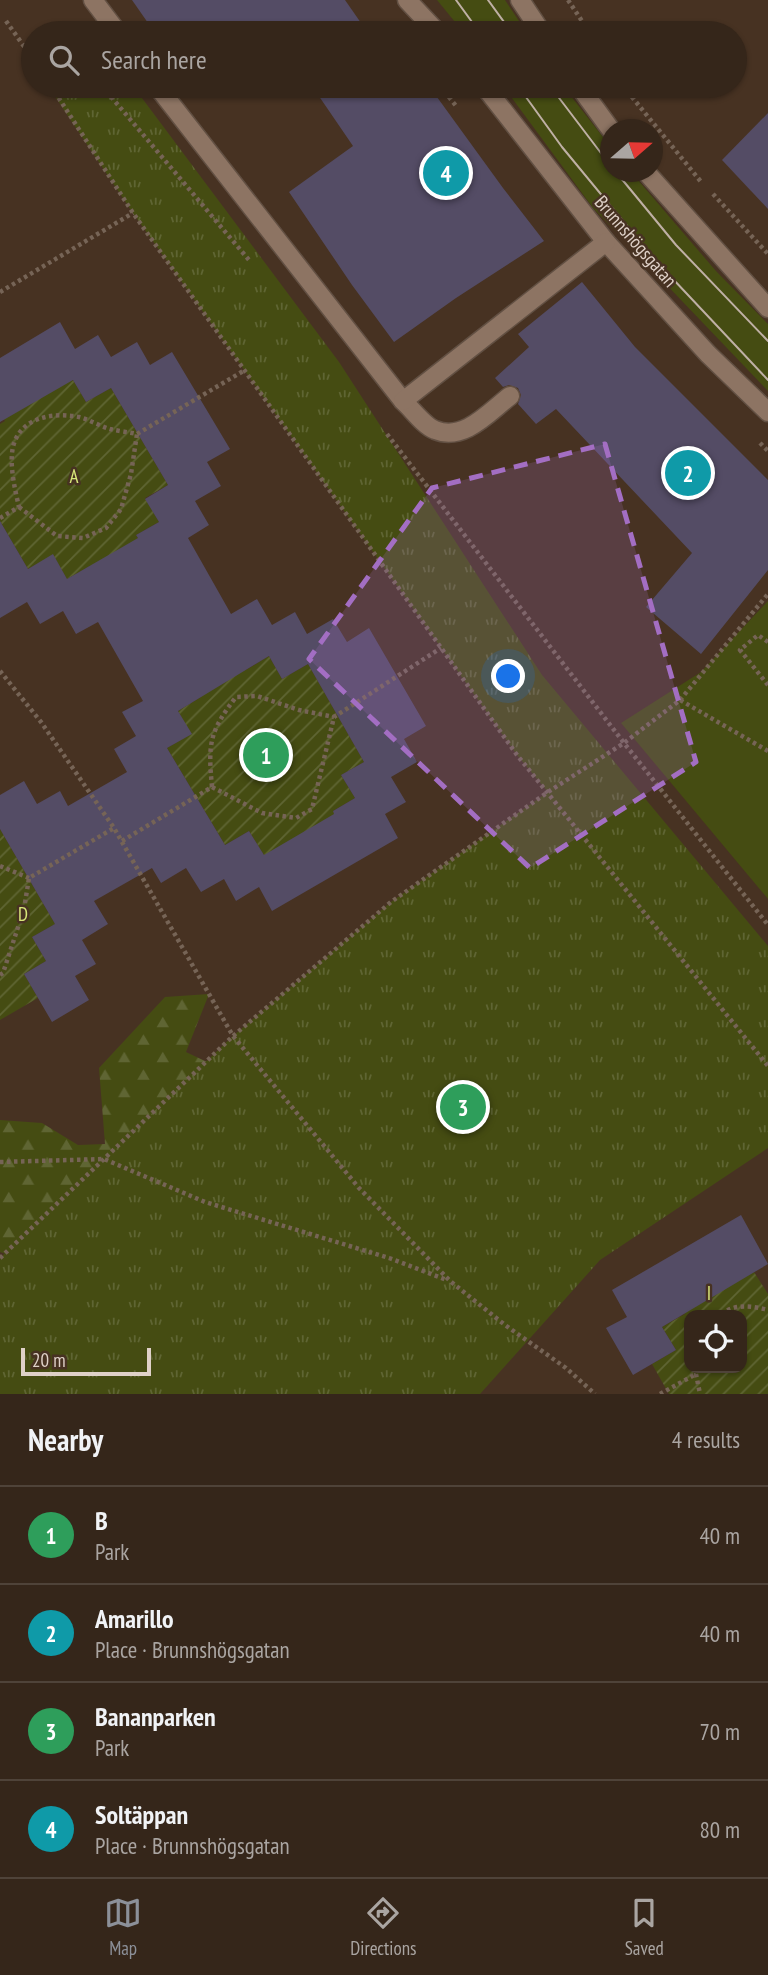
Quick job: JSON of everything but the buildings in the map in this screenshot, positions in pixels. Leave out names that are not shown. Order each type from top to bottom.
[{"type":"street","points":[[93,0],[109,21]]},
{"type":"street","points":[[407,0],[427,21]]},
{"type":"street","points":[[520,0],[534,21]]},
{"type":"street","points":[[166,98],[403,401],[433,430],[450,433],[465,430],[510,396]]},
{"type":"street","name":"Brunnshögsgatan","points":[[493,98],[606,242],[708,354],[768,412]]},
{"type":"street","points":[[588,98],[603,119]]},
{"type":"street","points":[[655,182],[768,308]]},
{"type":"street","points":[[403,401],[606,242]]},
{"type":"path","points":[[568,0],[582,21]]},
{"type":"path","points":[[6,21],[21,42]]},
{"type":"path","points":[[59,98],[132,213],[517,755],[768,1066]]},
{"type":"path","points":[[112,98],[251,263]]},
{"type":"path","points":[[633,98],[704,184],[768,254]]},
{"type":"path","points":[[0,292],[132,213]]},
{"type":"path","points":[[137,434],[131,474],[121,509],[106,528],[83,538],[57,536],[19,507],[13,484],[13,447],[21,432],[32,421],[45,416],[79,417],[110,429],[137,434],[245,370]]},
{"type":"path","points":[[380,424],[624,743],[768,925]]},
{"type":"path","points":[[0,518],[19,507]]},
{"type":"path","points":[[0,1258],[233,1036],[391,902],[548,792],[624,743],[680,700],[768,594]]},
{"type":"path","points":[[768,642],[758,635],[740,650],[768,685]]},
{"type":"path","points":[[212,787],[209,754],[217,721],[236,697],[257,696],[299,710],[334,717],[442,648]]},
{"type":"path","points":[[0,671],[41,722],[114,828],[233,1036],[359,1188],[450,1281],[505,1325],[566,1368],[595,1394]]},
{"type":"path","points":[[680,700],[768,751]]},
{"type":"path","points":[[212,787],[262,813],[296,818],[312,809],[334,717]]},
{"type":"path","points":[[122,841],[212,787]]},
{"type":"path","points":[[29,878],[114,828]]},
{"type":"path","points":[[0,866],[29,878]]},
{"type":"path","points":[[0,975],[3,973],[24,909],[29,878]]},
{"type":"path","points":[[0,1161],[104,1159],[205,1202],[389,1258],[450,1281]]},
{"type":"path","points":[[726,1310],[735,1306],[768,1310]]},
{"type":"path","points":[[660,1394],[696,1374],[700,1394]]},
{"type":"highlighted area","points":[[605,444],[696,762],[530,868],[309,659],[432,488]]},
{"type":"green space","points":[[437,0],[505,0],[519,21],[454,21]]},
{"type":"green space","points":[[56,98],[142,98],[339,362],[542,675],[768,946],[768,1148],[600,1260],[480,1394],[0,1394],[0,1258],[233,1036],[391,902],[548,792],[517,755],[133,213]]},
{"type":"green space","points":[[512,98],[572,98],[600,133],[600,182],[640,182],[716,271],[768,324],[768,391],[593,208]]},
{"type":"green space","name":"A","points":[[73,380],[86,402],[111,388],[168,485],[145,498],[159,522],[136,535],[151,560],[102,588],[90,566],[67,579],[53,555],[28,569],[0,521],[0,424],[5,421],[0,412]]},
{"type":"green space","points":[[768,601],[768,899],[621,723],[701,672]]},
{"type":"green space","points":[[269,656],[282,679],[308,664],[364,762],[341,775],[355,798],[333,811],[347,836],[264,855],[249,831],[225,845],[167,748],[191,734],[178,711],[201,697],[188,674],[246,670]]},
{"type":"green space","name":"D","points":[[0,829],[55,924],[32,937],[46,961],[24,974],[38,998],[0,1020]]},
{"type":"green space","points":[[209,994],[186,1052],[262,1088],[0,1394],[0,1324],[21,1259],[0,1252],[0,1120],[42,1123],[78,1145],[105,1144],[99,1068],[165,997]]},
{"type":"green space","name":"I","points":[[754,1272],[768,1294],[768,1394],[669,1394],[652,1364],[676,1350],[662,1327],[684,1315],[684,1373],[747,1373],[747,1310],[684,1310],[684,1312],[672,1290]]},
{"type":"tram line","points":[[456,0],[471,21]]},
{"type":"tram line","points":[[488,0],[503,21]]},
{"type":"tram line","points":[[527,98],[562,147],[656,261],[768,380]]},
{"type":"tram line","points":[[559,98],[600,152]]},
{"type":"tram line","points":[[624,182],[676,245],[768,341]]},
{"type":"place","name":"Soltäppan","points":[[446,173]]},
{"type":"place","name":"Amarillo","points":[[688,473]]},
{"type":"place","name":"B","points":[[266,755]]},
{"type":"place","name":"Bananparken","points":[[463,1107]]}]
